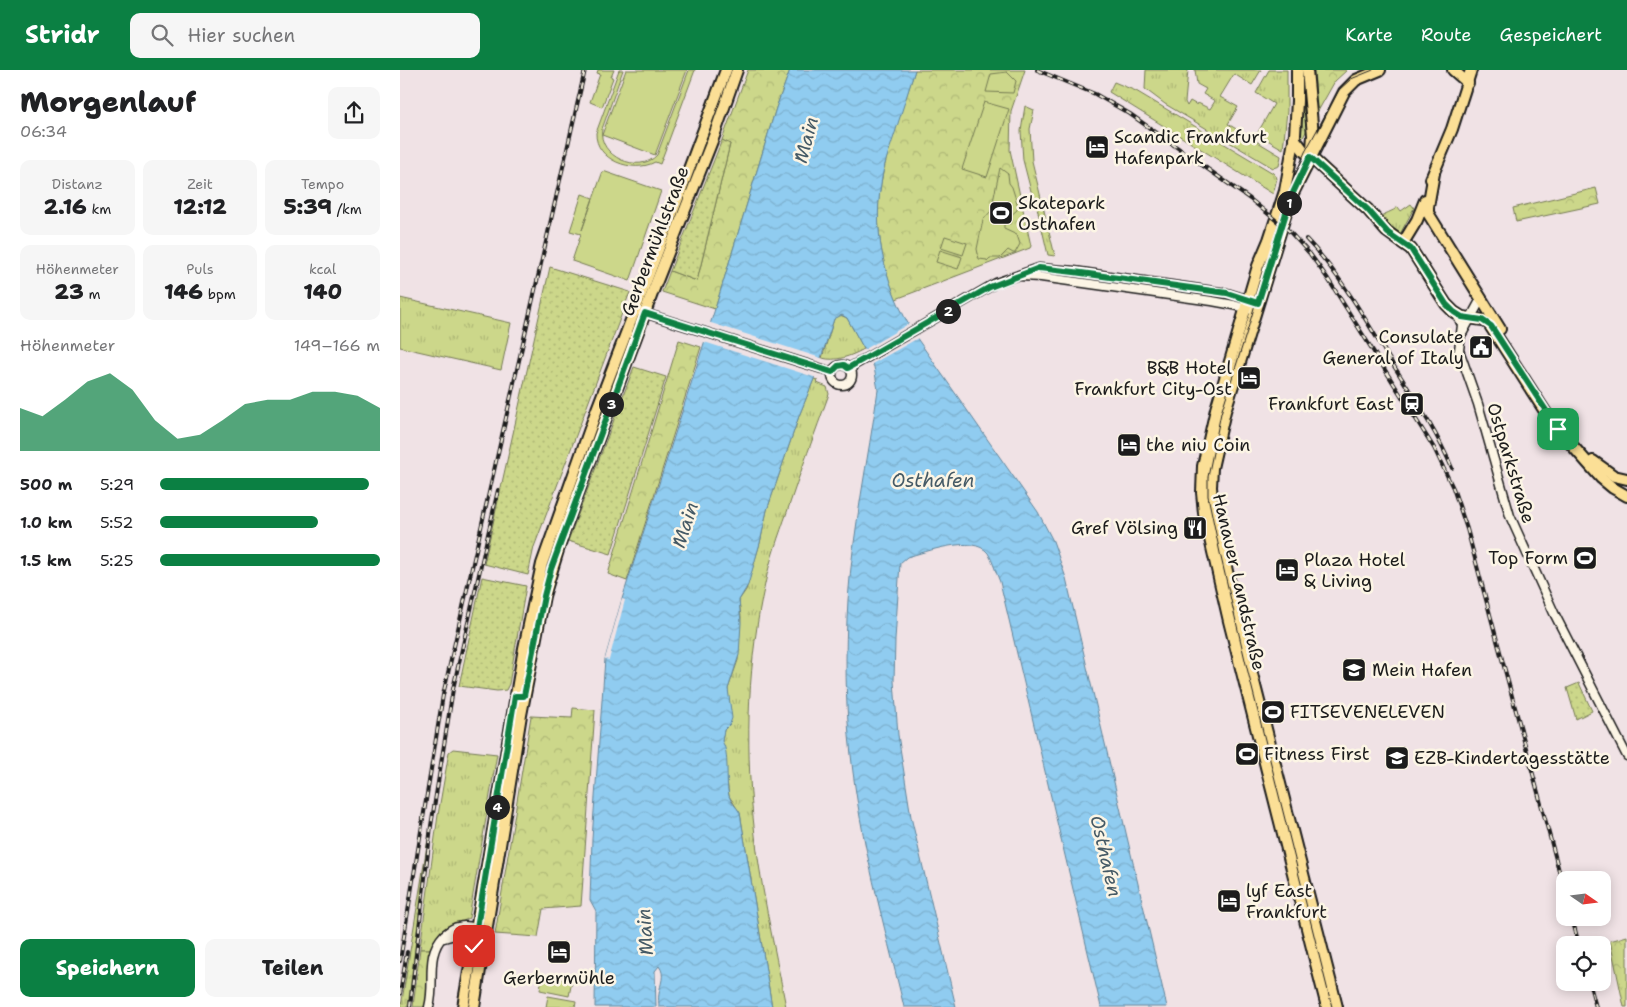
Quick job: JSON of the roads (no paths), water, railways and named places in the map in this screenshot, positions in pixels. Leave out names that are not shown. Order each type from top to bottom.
[{"type":"main road","name":"Gerbermühlstraße","points":[[463,1007],[479,935],[520,696],[551,569],[726,70]]},
{"type":"main road","name":"Gerbermühlstraße","points":[[640,312],[714,136],[737,70]]},
{"type":"main road","name":"Hanauer Landstraße","points":[[1297,70],[1294,138],[1284,194],[1270,240],[1260,260],[1252,305],[1221,426],[1208,488],[1202,501],[1327,1007]]},
{"type":"main road","name":"Hanauer Landstraße","points":[[1307,70],[1313,138],[1310,157]]},
{"type":"main road","name":"Hanauer Landstraße","points":[[1252,305],[1291,197],[1344,92],[1356,80],[1380,70]]},
{"type":"main road","points":[[1453,70],[1468,83]]},
{"type":"main road","points":[[1403,243],[1406,230],[1452,129],[1471,70]]},
{"type":"main road","points":[[1294,138],[1310,157],[1368,210],[1388,233],[1415,254],[1446,304],[1458,315],[1482,320],[1491,326],[1546,413],[1568,442],[1608,484],[1627,496]]},
{"type":"main road","points":[[1432,176],[1428,212],[1539,394],[1567,433],[1587,455],[1605,471],[1614,476],[1627,479]]},
{"type":"main road","name":"Hanauer Landstraße","points":[[1208,488],[1240,627],[1337,1007]]},
{"type":"main road","points":[[1210,536],[1222,548],[1216,563]]},
{"type":"main road","name":"Gerbermühlstraße","points":[[474,1007],[479,935],[520,696]]},
{"type":"street","points":[[848,368],[996,283],[1032,270],[1045,268],[1227,293],[1252,305]]},
{"type":"street","points":[[1461,336],[1479,297]]},
{"type":"street","points":[[640,312],[832,372]]},
{"type":"street","name":"Ostparkstraße","points":[[1458,315],[1462,325],[1459,350],[1478,404],[1514,526],[1554,613],[1627,756]]},
{"type":"street","points":[[844,365],[848,368],[851,376],[848,382],[843,384],[835,382],[832,378],[832,372],[838,366],[844,365]]},
{"type":"street","points":[[429,1007],[432,991],[432,956],[440,940],[455,934],[479,935]]},
{"type":"water","points":[[790,70],[915,70],[886,159],[882,178],[879,223],[884,262],[896,299],[914,334],[1038,512],[1053,541],[1066,578],[1167,1007],[1101,1007],[1000,582],[988,553],[972,545],[961,545],[949,546],[907,557],[900,563],[894,681],[898,735],[911,817],[956,1007],[904,1007],[866,850],[855,787],[849,736],[846,639],[850,574],[878,390],[874,367],[847,318],[842,315],[834,319],[767,510],[748,585],[739,600],[741,623],[739,655],[728,689],[732,718],[730,724],[724,730],[722,741],[727,759],[729,796],[740,813],[772,1007],[659,1007],[662,973],[659,966],[655,971],[656,1007],[595,1007],[596,911],[590,900],[592,839],[605,659],[622,599],[715,309],[776,108]]},
{"type":"tram line","points":[[1332,1007],[1245,660],[1208,496],[1208,477],[1221,413],[1282,213],[1297,171],[1305,152],[1339,90],[1351,79],[1373,70]]},
{"type":"railway","points":[[400,961],[443,695],[585,70]]},
{"type":"railway","points":[[1037,70],[1095,94],[1130,114],[1250,199],[1289,231],[1310,254],[1328,279],[1434,448],[1453,488],[1467,529],[1559,871]]},
{"type":"railway","points":[[1306,239],[1340,280],[1360,310],[1430,424],[1452,468]]},
{"type":"railway","points":[[410,1007],[431,826],[453,689],[498,490]]},
{"type":"railway","points":[[1574,926],[1577,936]]},
{"type":"railway","points":[[400,994],[407,952]]},
{"type":"railway","points":[[1592,991],[1596,1007]]},
{"type":"place","name":"Scandic Frankfurt Hafenpark","points":[[1097,147]]},
{"type":"place","name":"Skatepark Osthafen","points":[[1001,213]]},
{"type":"place","name":"Consulate General of Italy","points":[[1481,347]]},
{"type":"place","name":"B&B Hotel Frankfurt City-Ost","points":[[1249,378]]},
{"type":"place","name":"Frankfurt East","points":[[1412,404]]},
{"type":"place","name":"the niu Coin","points":[[1129,445]]},
{"type":"place","name":"Gref Völsing","points":[[1195,528]]},
{"type":"place","name":"Top Form","points":[[1585,558]]},
{"type":"place","name":"Plaza Hotel & Living","points":[[1287,570]]},
{"type":"place","name":"Mein Hafen","points":[[1354,670]]},
{"type":"place","name":"FITSEVENELEVEN","points":[[1273,712]]},
{"type":"place","name":"Fitness First","points":[[1247,754]]},
{"type":"place","name":"EZB-Kindertagesstätte","points":[[1397,758]]},
{"type":"place","name":"lyf East Frankfurt","points":[[1229,901]]},
{"type":"place","name":"Gerbermühle","points":[[559,952]]},
{"type":"water label","name":"Main","points":[[806,140]]},
{"type":"water label","name":"Osthafen","points":[[933,480]]},
{"type":"water label","name":"Main","points":[[685,525]]},
{"type":"water label","name":"Osthafen","points":[[1106,856]]},
{"type":"water label","name":"Main","points":[[645,932]]}]
